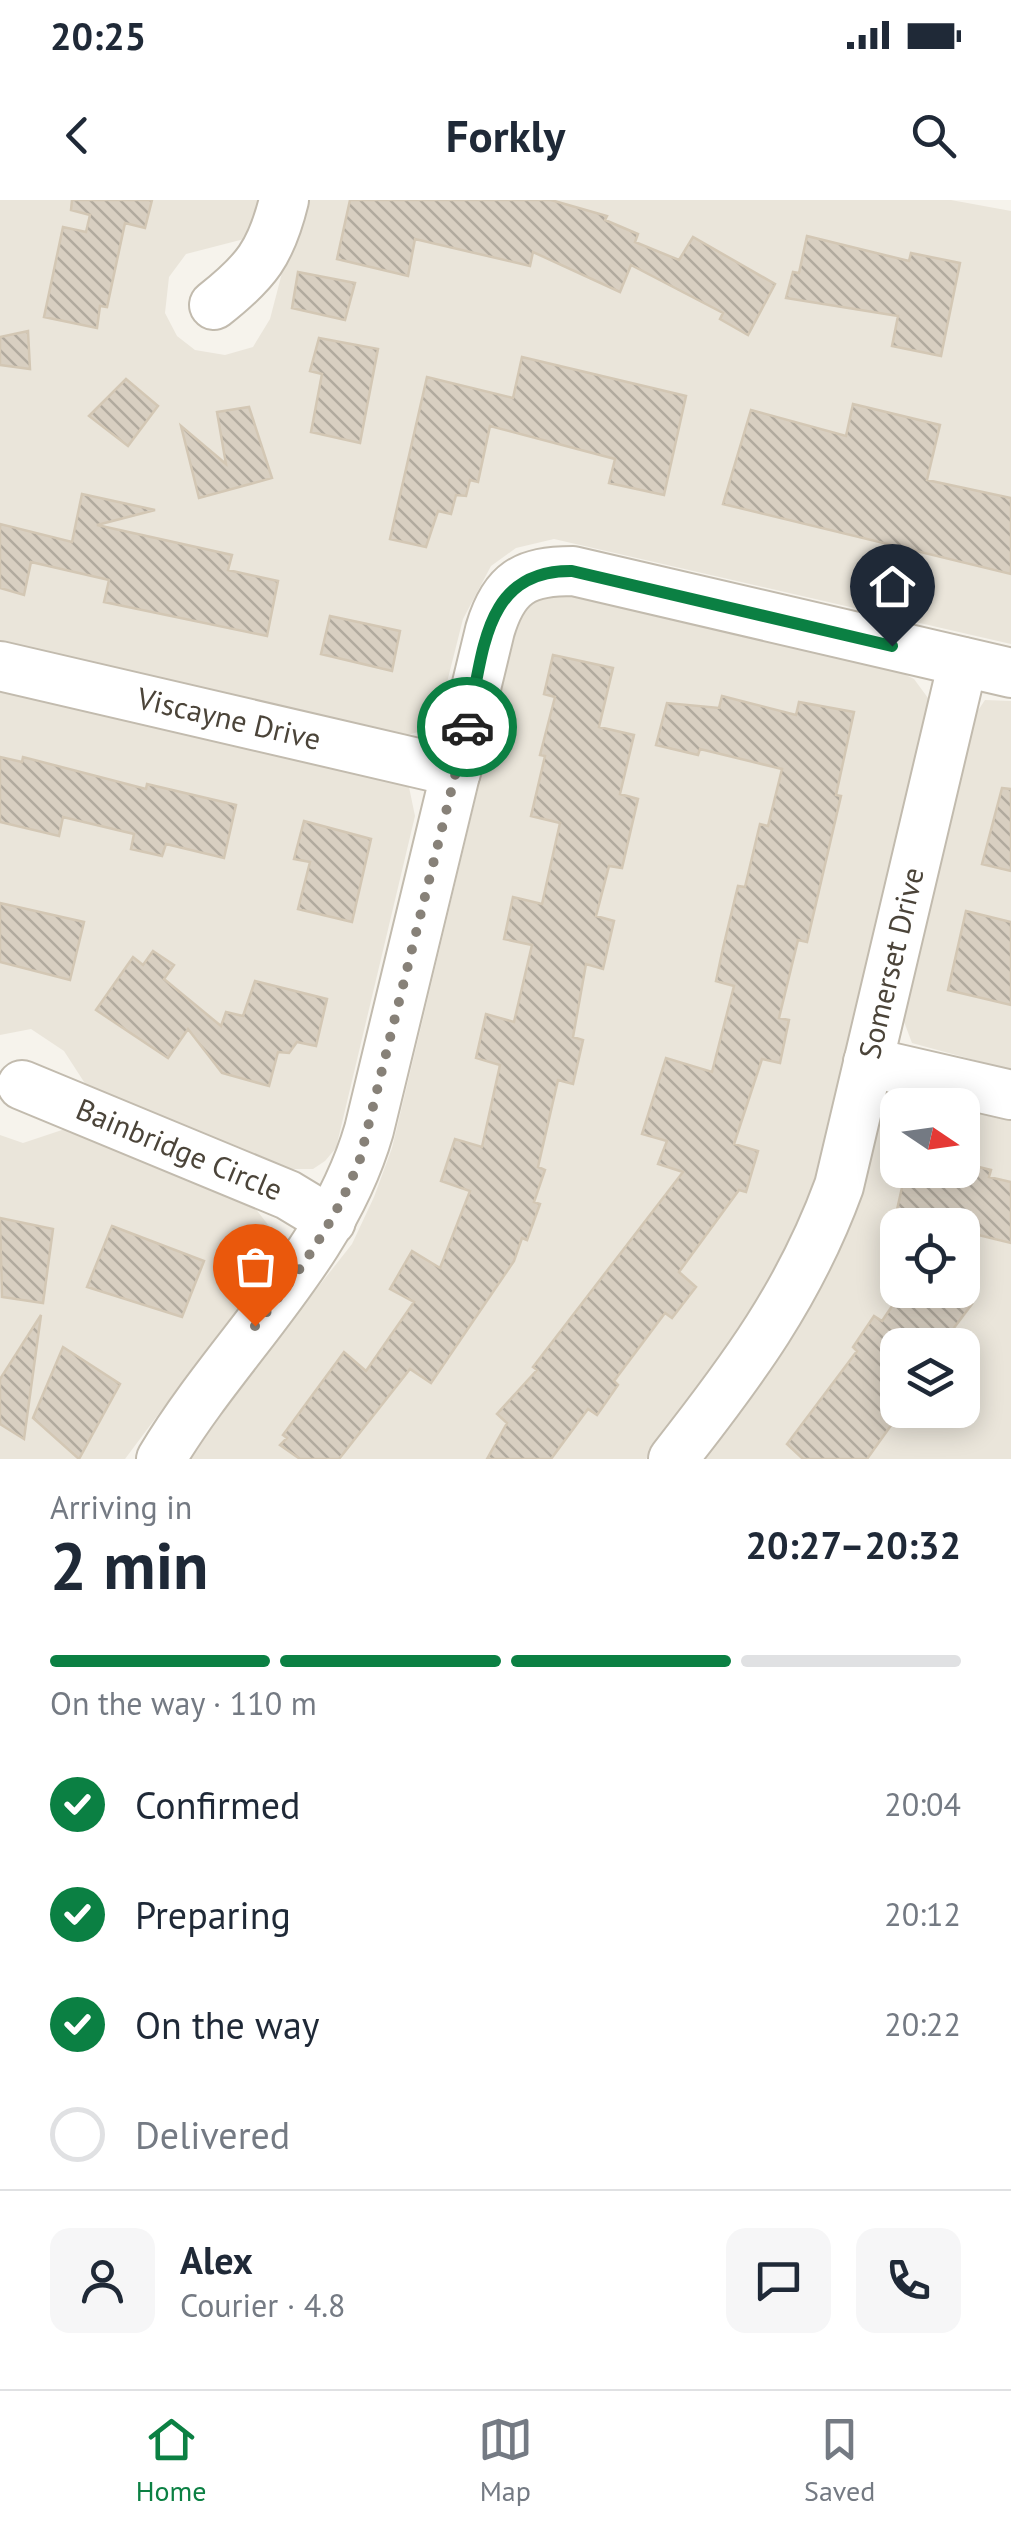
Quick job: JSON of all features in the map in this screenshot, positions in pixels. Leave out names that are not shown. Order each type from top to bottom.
[{"type":"street","points":[[214,305],[253,274],[276,237],[284,200]]},
{"type":"street","points":[[160,1459],[212,1380],[293,1281],[346,1194],[369,1130],[499,601],[522,580],[543,571],[572,571],[1011,673]]},
{"type":"street","name":"Somerset Drive","points":[[673,1459],[772,1327],[816,1250],[839,1186],[962,662]]},
{"type":"street","name":"Viscayne Drive","points":[[0,666],[456,772]]},
{"type":"street","points":[[868,1062],[1011,1095]]},
{"type":"street","name":"Bainbridge Circle","points":[[22,1085],[288,1195],[331,1221]]},
{"type":"shaded area","points":[[0,200],[258,200],[248,238],[186,254],[169,277],[165,313],[177,336],[195,350],[225,355],[253,347],[270,319],[301,200],[951,200],[1011,211],[1011,644],[554,539],[516,548],[491,566],[463,619],[439,714],[424,730],[408,735],[0,645]]},
{"type":"shaded area","points":[[553,592],[900,672],[914,679],[928,698],[928,721],[827,1146],[808,1207],[784,1262],[717,1366],[646,1459],[189,1459],[218,1414],[352,1244],[374,1197],[392,1148],[517,626],[521,613],[539,596]]},
{"type":"shaded area","points":[[0,683],[397,777],[409,787],[415,816],[336,1148],[313,1169],[288,1169],[99,1093],[86,1085],[64,1051],[31,1029],[0,1035]]},
{"type":"shaded area","points":[[985,700],[1011,701],[1011,1070],[912,1043],[903,1019],[965,730]]},
{"type":"shaded area","points":[[980,1105],[1011,1111],[1011,1459],[698,1459],[880,1111],[880,1188],[980,1188]]},
{"type":"shaded area","points":[[62,1130],[82,1131],[245,1195],[269,1226],[269,1266],[125,1459],[0,1459],[0,1135],[23,1143]]},
{"type":"building","points":[[72,200],[152,200],[145,228],[125,223],[107,307],[100,306],[97,328],[44,317],[63,227],[86,232],[90,215],[71,210]]},
{"type":"building","points":[[350,200],[551,200],[607,216],[605,220],[638,234],[635,242],[679,260],[693,237],[775,284],[748,335],[720,319],[723,313],[631,265],[620,292],[533,252],[530,266],[415,239],[408,276],[337,259]]},
{"type":"building","points":[[807,236],[909,261],[911,253],[960,263],[941,356],[892,346],[898,316],[786,298],[793,272],[799,273]]},
{"type":"building","points":[[298,272],[355,283],[345,320],[292,308]]},
{"type":"building","points":[[28,331],[30,369],[0,365],[0,337]]},
{"type":"building","points":[[319,338],[378,349],[360,443],[311,432],[322,374],[310,371]]},
{"type":"building","points":[[522,357],[686,396],[664,495],[609,483],[615,459],[490,426],[478,482],[470,480],[466,496],[456,495],[451,514],[438,511],[426,547],[390,539],[427,377],[513,398]]},
{"type":"building","points":[[126,379],[158,406],[128,446],[89,416]]},
{"type":"building","points":[[853,404],[940,425],[927,480],[1011,498],[1011,574],[723,504],[751,410],[846,436]]},
{"type":"building","points":[[249,407],[272,478],[199,498],[181,426],[226,464],[217,412]]},
{"type":"building","points":[[82,494],[155,510],[97,525],[232,555],[228,570],[278,581],[267,636],[104,602],[109,580],[31,562],[24,595],[0,588],[0,524],[72,542]]},
{"type":"building","points":[[330,616],[400,631],[392,671],[321,654]]},
{"type":"building","points":[[553,655],[613,668],[599,727],[634,735],[620,794],[638,799],[622,868],[609,866],[596,916],[614,921],[603,969],[586,964],[573,1037],[583,1040],[573,1084],[558,1080],[538,1167],[545,1170],[534,1202],[540,1204],[527,1240],[522,1238],[514,1261],[431,1383],[410,1369],[339,1459],[300,1459],[280,1445],[287,1438],[283,1435],[344,1352],[366,1371],[414,1302],[390,1289],[412,1251],[440,1268],[470,1191],[441,1181],[455,1139],[482,1147],[500,1065],[476,1058],[486,1014],[514,1022],[532,945],[504,939],[513,897],[542,904],[560,823],[531,816],[545,756],[540,755],[555,697],[544,694]]},
{"type":"building","points":[[722,696],[796,715],[799,702],[854,712],[836,795],[841,796],[807,942],[798,940],[779,1018],[789,1020],[780,1063],[762,1059],[734,1144],[758,1151],[746,1192],[739,1190],[679,1272],[696,1287],[672,1318],[665,1313],[614,1381],[618,1385],[597,1415],[588,1409],[551,1459],[487,1459],[507,1423],[497,1414],[537,1370],[533,1367],[683,1172],[658,1164],[667,1141],[642,1134],[666,1058],[712,1072],[734,986],[716,981],[723,948],[738,886],[745,887],[760,824],[768,826],[782,769],[700,749],[698,755],[656,745],[667,703],[719,708]]},
{"type":"building","points":[[0,757],[22,762],[23,757],[146,789],[147,784],[236,805],[224,858],[166,844],[162,856],[131,849],[134,834],[63,817],[59,836],[0,822]]},
{"type":"building","points":[[1002,788],[1011,789],[1011,871],[982,864]]},
{"type":"building","points":[[304,821],[371,839],[352,922],[298,909],[310,862],[294,859]]},
{"type":"building","points":[[0,903],[84,922],[70,980],[0,962]]},
{"type":"building","points":[[966,911],[1011,922],[1011,1005],[948,990]]},
{"type":"building","points":[[153,951],[174,965],[164,979],[221,1026],[226,1012],[243,1016],[255,981],[327,999],[316,1046],[297,1042],[289,1053],[278,1052],[269,1086],[222,1073],[188,1029],[168,1058],[96,1010],[133,957],[143,965]]},
{"type":"building","points":[[980,1167],[991,1170],[989,1177],[1011,1182],[1011,1243],[980,1235],[980,1208],[897,1208],[902,1188],[980,1188]]},
{"type":"building","points":[[0,1218],[53,1229],[43,1303],[2,1297]]},
{"type":"building","points":[[112,1226],[204,1261],[182,1317],[87,1287]]},
{"type":"building","points":[[891,1308],[969,1308],[954,1328],[880,1328],[880,1428],[889,1428],[867,1459],[803,1459],[787,1444],[857,1351],[853,1347],[874,1316],[882,1321]]},
{"type":"building","points":[[41,1315],[24,1439],[0,1424],[0,1379]]},
{"type":"building","points":[[63,1347],[120,1384],[79,1459],[33,1418]]},
{"type":"way so far","points":[[255,1326],[293,1281],[346,1194],[360,1159],[467,727]]},
{"type":"route","points":[[467,727],[499,601],[522,580],[543,571],[572,571],[892,646]]}]
